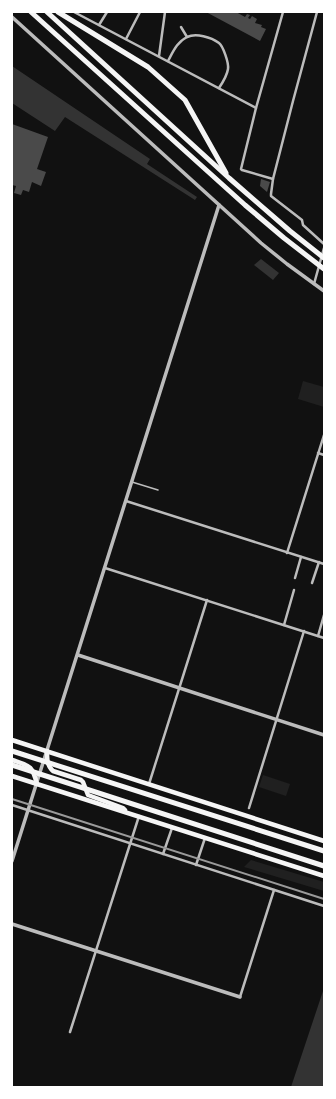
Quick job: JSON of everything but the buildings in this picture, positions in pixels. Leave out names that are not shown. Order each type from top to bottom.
[{"type":"highway","points":[[31,12],[245,206],[324,269]]},
{"type":"highway","points":[[47,12],[229,178],[290,231],[324,258]]},
{"type":"highway","points":[[58,12],[148,67],[185,100],[229,178]]},
{"type":"highway","points":[[12,740],[324,841]]},
{"type":"highway","points":[[12,751],[324,851]]},
{"type":"highway","points":[[47,751],[50,769],[81,780],[88,795],[123,808],[126,812]]},
{"type":"highway","points":[[12,760],[27,765],[32,769],[37,784]]},
{"type":"highway","points":[[12,765],[324,866]]},
{"type":"highway","points":[[12,776],[324,876]]},
{"type":"street","points":[[74,12],[256,108]]},
{"type":"street","points":[[100,25],[107,12]]},
{"type":"street","points":[[126,39],[140,12]]},
{"type":"street","points":[[159,56],[165,12]]},
{"type":"street","points":[[273,179],[241,169],[256,108],[283,12]]},
{"type":"street","points":[[317,12],[273,179],[271,196],[302,220],[303,225],[324,244]]},
{"type":"street","points":[[12,17],[261,243],[324,291]]},
{"type":"street","points":[[181,26],[187,37]]},
{"type":"street","points":[[168,61],[175,46],[187,37],[202,35],[220,44],[226,55],[228,68],[226,76],[219,88]]},
{"type":"street","points":[[12,861],[219,205]]},
{"type":"street","points":[[314,284],[324,248]]},
{"type":"street","points":[[288,553],[324,435]]},
{"type":"street","points":[[318,453],[324,455]]},
{"type":"street","points":[[126,501],[324,564]]},
{"type":"street","points":[[295,578],[301,557]]},
{"type":"street","points":[[312,583],[319,562]]},
{"type":"street","points":[[105,568],[324,638]]},
{"type":"street","points":[[284,625],[294,590]]},
{"type":"street","points":[[149,785],[207,600]]},
{"type":"street","points":[[318,636],[324,615]]},
{"type":"street","points":[[249,808],[304,631]]},
{"type":"street","points":[[78,655],[324,735]]},
{"type":"street","points":[[12,805],[324,906]]},
{"type":"street","points":[[70,1032],[139,816]]},
{"type":"street","points":[[163,854],[172,827]]},
{"type":"street","points":[[196,865],[205,837]]},
{"type":"street","points":[[12,924],[240,997],[274,890]]},
{"type":"lane","points":[[132,482],[158,490]]},
{"type":"shaded area","points":[[12,66],[150,159],[147,164],[197,197],[195,200],[65,117],[55,131],[12,103]]},
{"type":"shaded area","points":[[261,259],[279,273],[273,280],[254,265]]},
{"type":"shaded area","points":[[303,381],[324,387],[324,407],[298,399]]},
{"type":"shaded area","points":[[263,775],[290,784],[286,796],[259,787]]},
{"type":"shaded area","points":[[251,860],[324,882],[324,891],[244,867]]},
{"type":"shaded area","points":[[324,988],[324,1087],[291,1087]]},
{"type":"railway","points":[[12,799],[324,899]]}]
